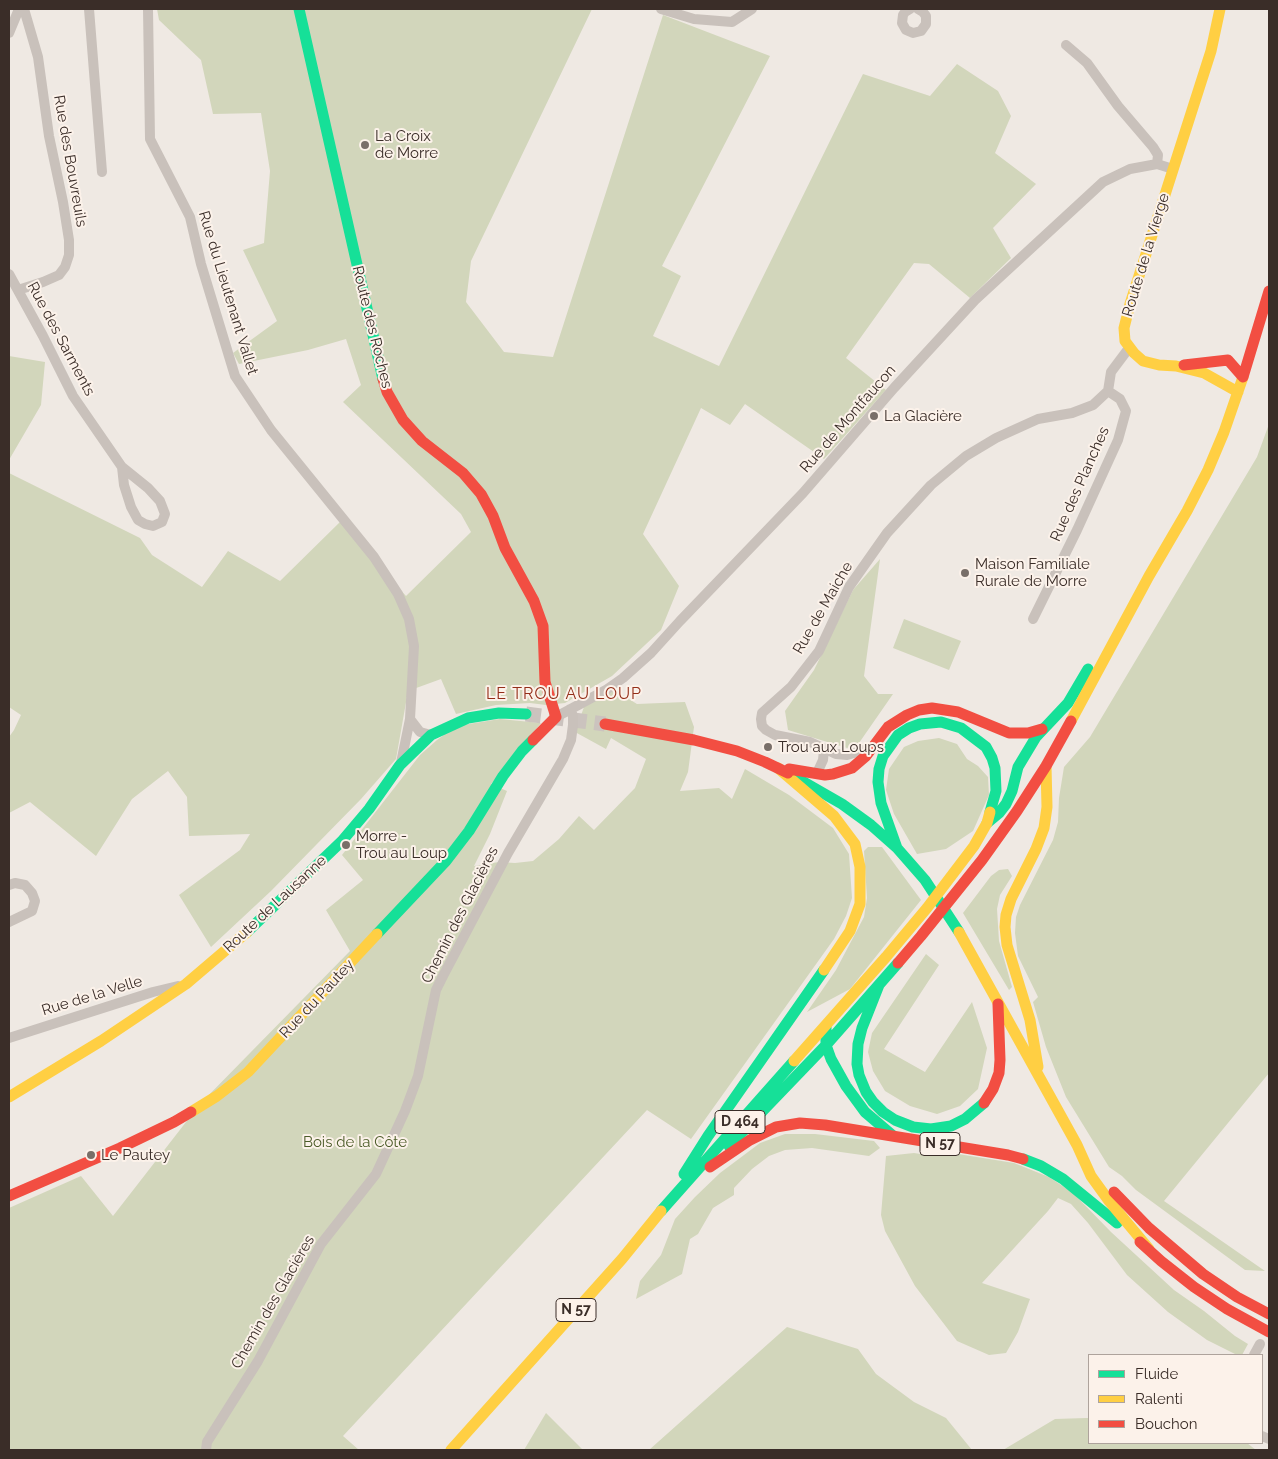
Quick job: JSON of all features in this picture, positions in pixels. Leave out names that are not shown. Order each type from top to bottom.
[{"type":"main road","name":"Route des Roches","points":[[299,9],[373,341],[387,392],[403,420],[422,440],[463,473],[481,494],[493,516],[506,548],[534,601],[543,626],[545,682],[556,717]]},
{"type":"main road","name":"Route de la Vierge","points":[[1129,348],[1125,341],[1124,328],[1128,312],[1211,50],[1220,9]]},
{"type":"main road","name":"D 464","points":[[712,1164],[826,1045],[879,985],[971,874],[1032,788],[1113,645],[1149,576],[1184,518],[1201,484],[1238,392],[1269,291]]},
{"type":"main road","points":[[1129,348],[1143,361],[1159,365],[1176,366],[1228,360],[1239,350],[1262,314]]},
{"type":"main road","points":[[1228,360],[1242,376]]},
{"type":"main road","points":[[1176,366],[1204,373],[1238,392]]},
{"type":"main road","name":"D 464","points":[[622,1259],[655,1218],[886,957],[956,871],[974,846],[987,823],[1006,804],[1012,792],[1018,767],[1026,754],[1042,730],[1068,703],[1109,633],[1149,576]]},
{"type":"main road","points":[[778,768],[834,774],[852,768],[861,762],[888,727],[897,720],[919,710],[932,708],[958,712],[1009,733],[1028,733],[1042,730]]},
{"type":"main road","name":"Route de Lausanne","points":[[9,1097],[101,1041],[186,984],[236,943],[342,841],[360,820],[400,765],[430,735],[468,718],[499,713],[526,714]]},
{"type":"main road","name":"Rue du Pautey","points":[[9,1196],[120,1148],[174,1122],[217,1096],[248,1072],[446,861],[469,831],[522,751],[556,717]]},
{"type":"main road","points":[[897,848],[881,803],[878,782],[879,769],[883,756],[898,736],[909,728],[920,724],[941,722],[951,724],[970,733],[986,748],[992,758],[996,778],[995,796],[987,823]]},
{"type":"main road","points":[[606,724],[677,736],[710,744],[737,751],[778,768],[842,804],[871,824],[897,848]]},
{"type":"main road","points":[[1009,733],[1026,754],[1034,775],[1032,788]]},
{"type":"main road","points":[[1040,1080],[1030,1020],[1007,945],[1005,927],[1006,915],[1011,899],[1036,849],[1044,828],[1047,807],[1046,766]]},
{"type":"main road","points":[[655,1218],[708,1136],[842,945],[850,931],[860,904],[862,892],[860,867],[855,844],[834,816],[778,768]]},
{"type":"main road","name":"N 57","points":[[897,848],[925,880],[956,926],[1077,1145],[1091,1176],[1149,1249]]},
{"type":"main road","points":[[879,985],[862,1028],[858,1044],[857,1064],[859,1075],[866,1092],[878,1107],[895,1120],[913,1127],[931,1129],[951,1126],[966,1119],[986,1101],[999,1072],[998,1002]]},
{"type":"main road","points":[[826,1026],[826,1045],[838,1072],[855,1099],[874,1121],[892,1136]]},
{"type":"main road","name":"N 57","points":[[451,1450],[622,1259],[660,1222],[712,1164],[763,1132],[776,1127],[800,1123],[1008,1155],[1041,1166],[1080,1192],[1177,1274],[1210,1298],[1269,1332]]},
{"type":"main road","name":"N 57","points":[[1077,1145],[1107,1184],[1127,1206],[1172,1249],[1218,1285],[1269,1314]]},
{"type":"street","points":[[9,33],[19,9]]},
{"type":"street","name":"Rue des Bouvreuils","points":[[18,290],[59,275],[65,267],[69,255],[69,240],[63,202],[48,136],[38,57],[24,9]]},
{"type":"street","points":[[88,9],[102,172]]},
{"type":"street","name":"Rue du Lieutenant Vallet","points":[[148,9],[150,139],[190,217],[201,264],[235,376],[271,430],[374,556],[398,594],[409,619],[414,646],[410,719],[400,765]]},
{"type":"street","points":[[661,9],[694,19],[732,22],[752,9]]},
{"type":"street","points":[[910,9],[903,15],[902,23],[906,30],[913,33],[921,31],[926,24],[924,12],[918,9]]},
{"type":"street","points":[[1066,45],[1087,63],[1118,106],[1153,147],[1158,155],[1157,164]]},
{"type":"street","name":"Rue de Montfaucon","points":[[556,717],[618,682],[651,653],[803,493],[894,388],[975,300],[1103,182],[1130,169],[1157,164],[1173,169]]},
{"type":"street","name":"Rue des Sarments","points":[[9,274],[72,396],[122,467],[148,488],[160,501],[165,514],[162,522],[153,526],[138,520],[124,485],[122,467]]},
{"type":"street","points":[[1108,391],[1111,372],[1129,348]]},
{"type":"street","name":"Rue des Planches","points":[[1032,619],[1077,530],[1118,440],[1126,411],[1120,399],[1108,391]]},
{"type":"street","name":"Rue de Maiche","points":[[872,748],[847,755],[836,754],[810,742],[784,738],[770,733],[762,726],[762,713],[791,687],[819,651],[849,587],[887,534],[930,485],[966,456],[996,438],[1038,419],[1072,413],[1093,405],[1108,391]]},
{"type":"street","name":"Chemin des Glacières","points":[[206,1450],[207,1442],[258,1360],[321,1244],[376,1174],[405,1111],[418,1076],[436,990],[508,853],[563,758],[571,740],[573,716],[570,709]]},
{"type":"street","points":[[410,719],[420,732],[430,735]]},
{"type":"street","points":[[817,773],[823,760],[824,750]]},
{"type":"street","points":[[9,885],[15,883],[25,885],[32,893],[35,901],[32,911],[9,922]]},
{"type":"street","name":"Rue de la Velle","points":[[9,1038],[153,992],[186,984]]},
{"type":"street","points":[[1255,1354],[1260,1344]]},
{"type":"green space","points":[[157,9],[592,9],[471,261],[466,302],[504,352],[553,357],[663,15],[770,56],[662,266],[681,276],[653,336],[719,366],[863,74],[930,96],[957,64],[998,91],[1011,116],[995,153],[1036,184],[993,228],[1011,258],[970,298],[929,264],[914,263],[846,358],[886,390],[824,459],[745,404],[730,425],[701,408],[643,534],[679,586],[661,630],[612,676],[565,703],[496,705],[456,714],[441,679],[408,691],[396,759],[361,799],[271,891],[211,947],[179,895],[240,850],[250,834],[189,836],[187,797],[168,771],[132,799],[96,856],[30,802],[9,813],[9,737],[21,715],[9,707],[9,473],[140,538],[152,555],[202,587],[228,551],[280,581],[340,522],[406,596],[471,532],[461,514],[343,402],[361,385],[346,339],[308,350],[239,364],[233,353],[277,321],[243,250],[264,243],[270,171],[261,113],[213,114],[201,60],[159,20]]},
{"type":"green space","points":[[9,356],[45,362],[41,405],[9,460]]},
{"type":"green space","points":[[1269,424],[1269,1073],[1164,1201],[1265,1271],[1245,1270],[1136,1190],[1122,1176],[1109,1167],[1066,1097],[1046,1047],[1033,1002],[1038,997],[1018,956],[1015,933],[1016,917],[1020,905],[1053,840],[1058,822],[1059,798],[1064,767],[1090,737],[1257,457]]},
{"type":"green space","points":[[880,559],[864,676],[878,694],[893,694],[859,743],[847,748],[788,730],[785,711],[814,670],[853,590]]},
{"type":"green space","points":[[904,619],[961,641],[949,670],[893,648]]},
{"type":"green space","name":"Bois de la Côte","points":[[614,690],[637,704],[685,702],[694,727],[688,772],[680,791],[719,788],[732,799],[745,769],[789,795],[833,828],[849,854],[852,898],[846,916],[834,939],[691,1139],[647,1110],[343,1436],[359,1450],[9,1450],[9,1208],[81,1176],[113,1216],[200,1104],[350,951],[326,910],[363,880],[342,855],[420,755],[456,726],[500,719],[541,723],[491,784],[507,791],[490,834],[474,866],[499,862],[533,861],[559,839],[579,816],[594,830],[635,788],[646,759],[611,738],[606,749],[575,732],[584,707]]},
{"type":"green space","points":[[939,738],[957,744],[967,759],[978,766],[988,777],[989,795],[973,831],[946,849],[917,854],[894,814],[886,790],[889,769],[904,747],[918,741]]},
{"type":"green space","points":[[868,847],[882,847],[921,900],[850,989],[807,1012],[836,970],[864,917],[867,898],[864,851]]},
{"type":"green space","points":[[1008,869],[1012,876],[1000,895],[997,909],[999,941],[1012,987],[1009,990],[963,913],[991,876],[999,870]]},
{"type":"green space","points":[[926,954],[939,965],[884,1049],[925,1072],[972,1002],[987,1048],[978,1089],[960,1106],[937,1114],[910,1106],[885,1091],[873,1071],[868,1052],[872,1033]]},
{"type":"green space","points":[[785,1134],[815,1134],[874,1141],[880,1148],[869,1156],[812,1148],[785,1150],[769,1156],[752,1169],[734,1188],[734,1195],[713,1208],[698,1234],[690,1239],[682,1274],[636,1299],[640,1281],[661,1255],[675,1219],[720,1173],[760,1143]]},
{"type":"green space","points":[[927,1149],[1014,1163],[1049,1177],[1073,1193],[1111,1232],[1174,1290],[1248,1344],[1243,1354],[1235,1354],[1207,1340],[1168,1312],[1127,1275],[1088,1223],[1071,1204],[1058,1198],[982,1283],[1030,1299],[1018,1332],[1006,1353],[989,1355],[957,1341],[915,1286],[885,1231],[881,1215],[886,1156],[914,1153],[927,1155]]},
{"type":"green space","points":[[787,1327],[858,1349],[876,1374],[914,1402],[946,1418],[972,1450],[649,1450]]},
{"type":"green space","points":[[546,1413],[583,1450],[524,1450]]},
{"type":"green space","points":[[1088,1418],[1088,1444],[1248,1444],[1256,1450],[1003,1450],[1055,1419]]},
{"type":"tunnel","points":[[526,714],[605,724]]},
{"type":"traffic: fast","points":[[299,9],[383,379]]},
{"type":"traffic: fast","points":[[987,823],[1006,804],[1012,791],[1018,767],[1036,737],[1068,703],[1088,669]]},
{"type":"traffic: fast","points":[[247,932],[342,841],[369,809],[400,765],[431,735],[468,718],[499,713],[526,714]]},
{"type":"traffic: fast","points":[[959,932],[925,880],[897,848],[881,803],[878,782],[883,756],[898,735],[920,724],[941,722],[961,728],[986,747],[992,758],[995,768],[996,791],[990,812]]},
{"type":"traffic: fast","points":[[377,934],[446,861],[469,831],[503,776],[533,740]]},
{"type":"traffic: fast","points":[[788,773],[842,804],[871,825],[897,848]]},
{"type":"traffic: fast","points":[[729,1146],[826,1045],[898,963]]},
{"type":"traffic: fast","points":[[684,1174],[708,1136],[824,970]]},
{"type":"traffic: fast","points":[[879,985],[862,1028],[858,1044],[857,1064],[859,1075],[866,1092],[873,1102],[895,1120],[913,1127],[931,1129],[951,1126],[965,1119],[984,1103]]},
{"type":"traffic: fast","points":[[826,1026],[826,1045],[831,1059],[846,1086],[865,1112],[892,1135]]},
{"type":"traffic: fast","points":[[661,1211],[794,1061]]},
{"type":"traffic: fast","points":[[1023,1159],[1041,1166],[1063,1179],[1117,1223]]},
{"type":"traffic: slow","points":[[1220,9],[1211,51],[1124,328],[1125,341],[1143,361],[1204,373],[1238,392]]},
{"type":"traffic: slow","points":[[1071,721],[1208,470],[1224,432],[1243,377]]},
{"type":"traffic: slow","points":[[1038,1067],[1030,1020],[1007,945],[1005,927],[1006,915],[1011,899],[1036,849],[1044,828],[1047,807],[1046,766]]},
{"type":"traffic: slow","points":[[778,768],[834,816],[855,844],[860,867],[860,904],[850,931],[824,970]]},
{"type":"traffic: slow","points":[[794,1061],[927,908],[974,846],[987,823],[990,812]]},
{"type":"traffic: slow","points":[[9,1097],[101,1041],[186,984],[247,932]]},
{"type":"traffic: slow","points":[[959,932],[1077,1145],[1091,1176],[1149,1249]]},
{"type":"traffic: slow","points":[[191,1112],[217,1096],[248,1072],[377,934]]},
{"type":"traffic: slow","points":[[451,1450],[622,1259],[661,1211]]},
{"type":"traffic: jam","points":[[1243,377],[1269,291]]},
{"type":"traffic: jam","points":[[1184,365],[1228,360],[1242,376]]},
{"type":"traffic: jam","points":[[383,379],[387,392],[403,420],[422,441],[463,473],[481,494],[493,516],[505,548],[534,601],[543,626],[545,682],[556,717],[533,740]]},
{"type":"traffic: jam","points":[[789,769],[825,775],[852,768],[866,756],[888,727],[919,710],[932,708],[958,712],[1009,733],[1028,733],[1042,729]]},
{"type":"traffic: jam","points":[[898,963],[982,860],[1046,766],[1071,721]]},
{"type":"traffic: jam","points":[[605,724],[694,740],[737,751],[788,773]]},
{"type":"traffic: jam","points":[[984,1103],[993,1089],[999,1073],[998,1004]]},
{"type":"traffic: jam","points":[[9,1196],[120,1148],[191,1112]]},
{"type":"traffic: jam","points":[[710,1167],[750,1140],[776,1127],[800,1123],[825,1125],[1023,1159]]},
{"type":"traffic: jam","points":[[1114,1192],[1149,1228],[1203,1274],[1237,1297],[1269,1314]]},
{"type":"traffic: jam","points":[[1140,1242],[1194,1287],[1227,1309],[1269,1332]]},
{"type":"place","name":"La Croix de Morre","points":[[365,145]]},
{"type":"place","name":"La Glacière","points":[[874,416]]},
{"type":"place","name":"Maison Familiale Rurale de Morre","points":[[965,573]]},
{"type":"place","name":"Trou aux Loups","points":[[768,747]]},
{"type":"place","name":"Morre - Trou au Loup","points":[[346,845]]},
{"type":"place","name":"Le Pautey","points":[[91,1155]]},
{"type":"district","name":"LE TROU AU LOUP","points":[[564,694]]}]
